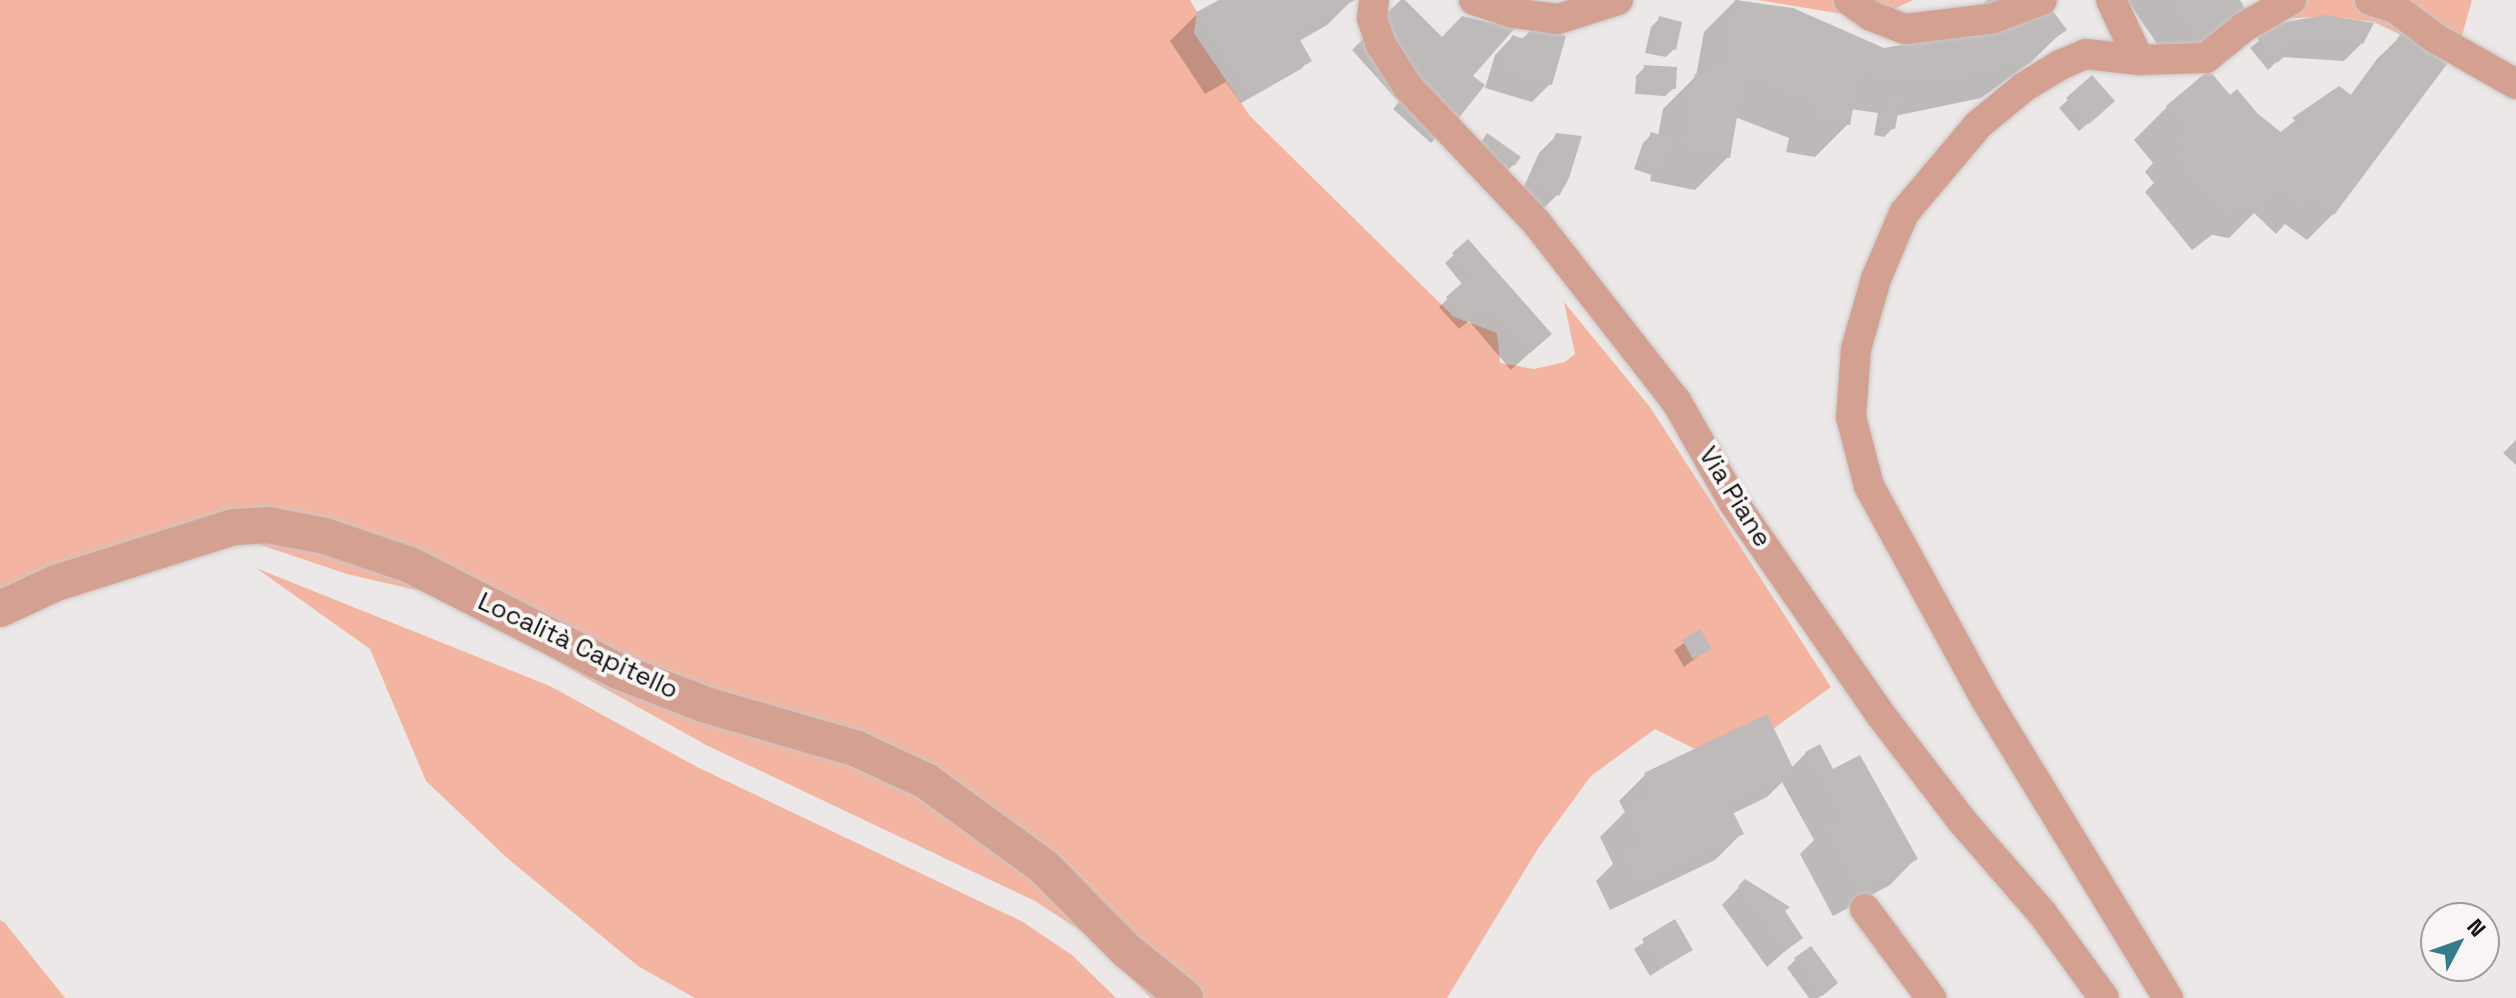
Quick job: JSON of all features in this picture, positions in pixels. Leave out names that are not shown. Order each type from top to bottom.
[{"type":"street","name":"Via Piane","points":[[1374,0],[1372,18],[1380,43],[1408,87],[1536,222],[1668,390],[1734,503],[1880,714],[1962,821],[2042,913],[2104,998]]},
{"type":"street","points":[[1474,0],[1513,13],[1558,19],[1618,0]]},
{"type":"street","points":[[1849,0],[1871,16],[1905,29],[1994,18],[2042,0]]},
{"type":"street","points":[[2111,0],[2139,60]]},
{"type":"street","points":[[2168,998],[1985,698],[1869,486],[1851,417],[1856,349],[1876,279],[1904,213],[1978,125],[2024,87],[2060,65],[2086,54],[2139,60],[2206,58],[2244,27],[2291,0]]},
{"type":"street","points":[[2370,0],[2395,8],[2435,38],[2516,84]]},
{"type":"street","name":"Località Capitello","points":[[0,609],[56,583],[234,527],[268,525],[325,536],[410,565],[618,671],[706,705],[857,749],[926,781],[1043,866],[1126,950],[1185,998]]},
{"type":"street","points":[[1865,909],[1931,998]]},
{"type":"shaded area","points":[[0,0],[1190,0],[1197,12],[1194,33],[1250,116],[1454,317],[1497,333],[1500,363],[1534,369],[1565,362],[1575,354],[1564,302],[1650,407],[1831,687],[1766,734],[1715,759],[1655,729],[1591,776],[1539,847],[1447,998],[1151,998],[1087,935],[1035,901],[708,746],[561,664],[502,610],[347,574],[240,538],[0,613]]},
{"type":"shaded area","points":[[1758,0],[1913,0],[1872,19]]},
{"type":"shaded area","points":[[2259,0],[2472,0],[2455,61],[2374,22],[2329,16],[2269,20]]},
{"type":"shaded area","points":[[256,568],[550,686],[697,767],[1023,922],[1072,955],[1116,998],[695,998],[638,966],[506,857],[426,781],[370,649]]},
{"type":"shaded area","points":[[0,920],[5,923],[65,998],[0,998]]},
{"type":"building","points":[[1219,0],[1355,0],[1296,33],[1312,61],[1251,96],[1195,13]]},
{"type":"building","points":[[1401,0],[1405,0],[1442,37],[1462,16],[1515,28],[1473,76],[1485,85],[1458,119],[1418,82],[1423,75],[1377,22]]},
{"type":"building","points":[[1735,0],[1793,8],[1884,48],[1931,40],[2046,2],[2067,30],[2016,65],[1932,84],[1859,74],[1850,125],[1818,119],[1820,105],[1744,76],[1730,158],[1682,149],[1695,74],[1724,66]]},
{"type":"building","points":[[2170,0],[2240,0],[2250,17],[2204,49]]},
{"type":"building","points":[[2326,15],[2374,23],[2363,44],[2325,39],[2292,41],[2281,50],[2285,56],[2277,63],[2257,38],[2279,23]]},
{"type":"building","points":[[1659,16],[1682,22],[1676,50],[1653,45]]},
{"type":"building","points":[[1532,26],[1566,36],[1552,85],[1502,71],[1512,35],[1528,40]]},
{"type":"building","points":[[2403,31],[2447,64],[2334,215],[2311,198],[2303,210],[2280,187],[2264,206],[2246,203],[2226,219],[2176,158],[2186,150],[2176,138],[2185,130],[2166,106],[2209,70],[2230,95],[2237,89],[2257,113],[2283,134],[2304,127],[2292,118],[2339,86],[2354,97]]},
{"type":"building","points":[[1644,65],[1677,67],[1676,89],[1643,87]]},
{"type":"building","points":[[2092,75],[2115,101],[2089,124],[2066,98]]},
{"type":"building","points":[[1888,95],[1901,98],[1895,129],[1881,127]]},
{"type":"building","points":[[1651,132],[1672,139],[1661,168],[1641,161]]},
{"type":"building","points":[[1487,133],[1521,157],[1514,166],[1481,143]]},
{"type":"building","points":[[1556,133],[1582,136],[1569,178],[1559,196],[1533,184]]},
{"type":"building","points":[[1468,239],[1552,334],[1530,353],[1488,306],[1468,322],[1446,297],[1471,275],[1452,253]]},
{"type":"building","points":[[1700,629],[1712,649],[1693,659],[1682,640]]},
{"type":"building","points":[[1767,714],[1795,772],[1729,804],[1744,834],[1637,885],[1621,853],[1641,844],[1624,809],[1654,795],[1644,773]]},
{"type":"building","points":[[1820,744],[1833,769],[1860,755],[1918,859],[1860,891],[1825,827],[1841,817],[1805,752]]},
{"type":"building","points":[[1745,879],[1790,907],[1785,911],[1803,938],[1785,951],[1738,886]]},
{"type":"building","points":[[1675,919],[1693,950],[1660,969],[1642,939]]},
{"type":"building","points":[[1811,946],[1838,983],[1822,996],[1794,958]]}]
